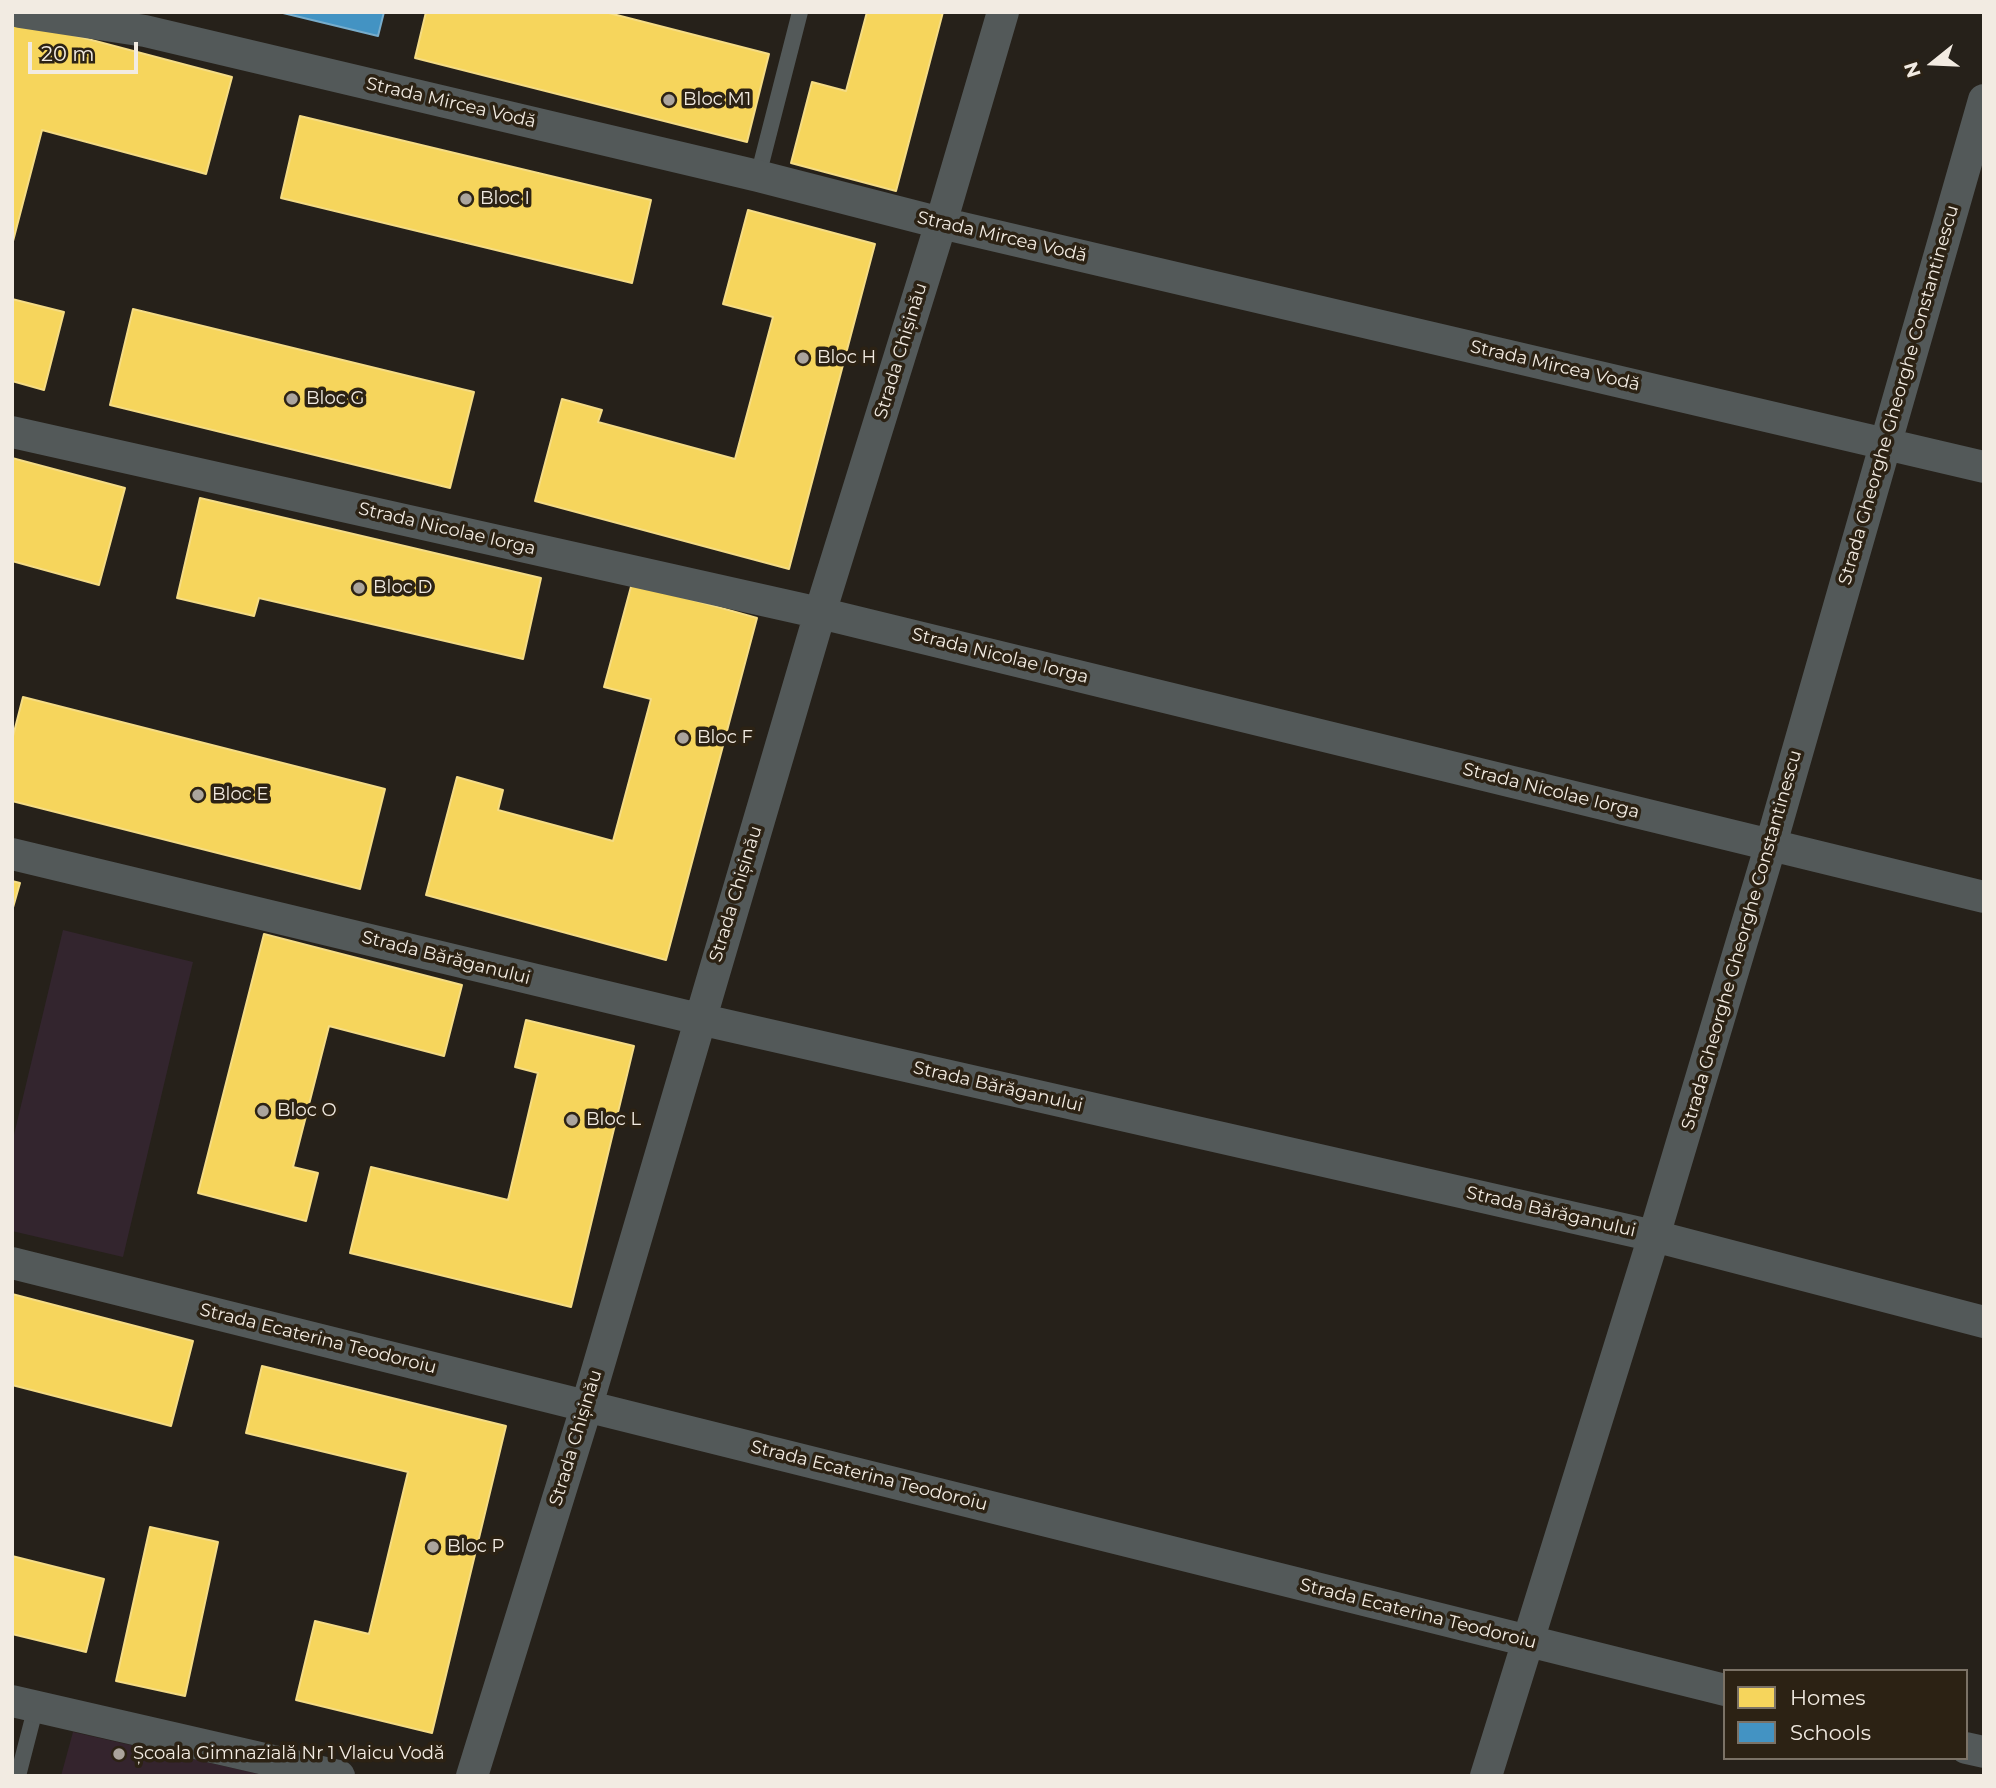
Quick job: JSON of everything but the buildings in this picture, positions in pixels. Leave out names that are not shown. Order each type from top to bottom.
[{"type":"street","name":"Strada Mircea Vodă","points":[[20,12],[147,25],[941,223],[1984,467]]},
{"type":"street","name":"Strada Chișinău","points":[[472,1776],[587,1405],[820,612],[941,223],[1003,12]]},
{"type":"street","name":"Strada Gheorghe Gheorghe Constantinescu","points":[[1486,1776],[1654,1236],[1771,845],[1984,100]]},
{"type":"street","name":"Strada Nicolae Iorga","points":[[12,432],[820,612],[1984,897]]},
{"type":"street","name":"Strada Bărăganului","points":[[12,854],[699,1019],[1654,1236],[1984,1322]]},
{"type":"street","name":"Strada Ecaterina Teodoroiu","points":[[12,1263],[1723,1690]]},
{"type":"street","points":[[24,1703],[339,1776]]},
{"type":"lane","points":[[758,176],[800,12]]},
{"type":"lane","points":[[18,1776],[24,1703]]},
{"type":"shaded area","points":[[63,930],[193,962],[123,1257],[12,1231],[12,1143]]},
{"type":"shaded area","name":"Școala Gimnazială Nr 1 Vlaicu Vodă","points":[[73,1732],[268,1776],[61,1776]]},
{"type":"place","name":"Bloc M1","points":[[669,100]]},
{"type":"place","name":"Bloc I","points":[[466,199]]},
{"type":"place","name":"Bloc H","points":[[803,358]]},
{"type":"place","name":"Bloc G","points":[[292,399]]},
{"type":"place","name":"Bloc D","points":[[359,588]]},
{"type":"place","name":"Bloc F","points":[[683,738]]},
{"type":"place","name":"Bloc E","points":[[198,795]]},
{"type":"place","name":"Bloc O","points":[[263,1111]]},
{"type":"place","name":"Bloc L","points":[[572,1120]]},
{"type":"place","name":"Bloc P","points":[[433,1547]]},
{"type":"place","name":"Școala Gimnazială Nr 1 Vlaicu Vodă","points":[[119,1754]]}]
